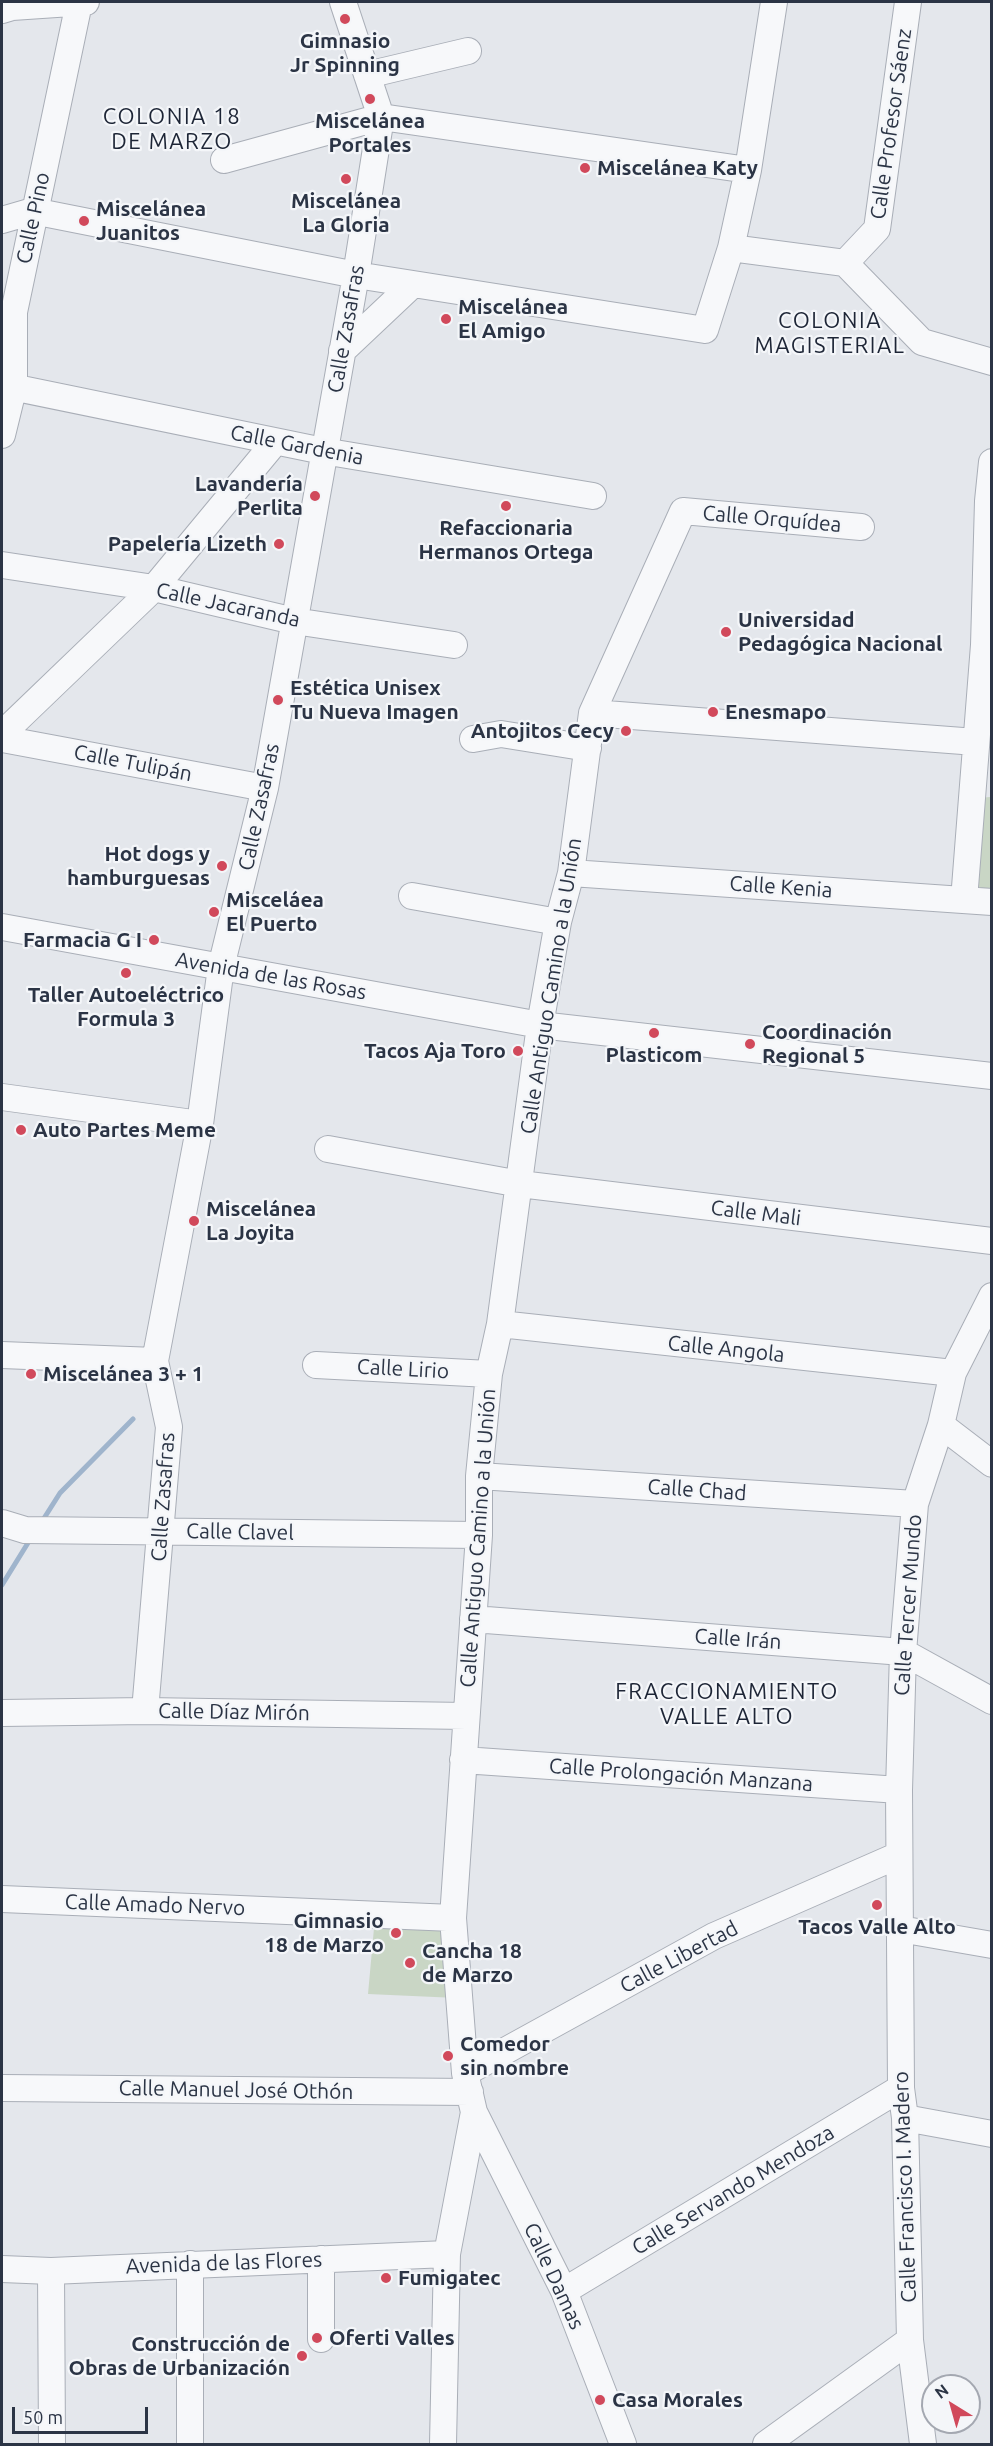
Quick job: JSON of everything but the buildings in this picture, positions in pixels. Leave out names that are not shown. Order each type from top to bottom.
[{"type":"street","points":[[8,6],[83,2]]},
{"type":"street","name":"Calle Pino","points":[[2,435],[14,312],[33,211],[83,2]]},
{"type":"street","points":[[343,2],[381,117]]},
{"type":"street","points":[[2,220],[33,211],[412,285],[705,330],[731,248],[748,170],[774,2]]},
{"type":"street","name":"Calle Profesor Sáenz","points":[[845,263],[877,229],[908,2]]},
{"type":"street","points":[[367,75],[468,51]]},
{"type":"street","points":[[224,160],[381,117],[748,170]]},
{"type":"street","name":"Calle Zasafras","points":[[145,1711],[170,1427],[155,1361],[200,1124],[221,967],[265,788],[356,275],[381,117]]},
{"type":"street","points":[[731,248],[845,263],[922,342],[992,362]]},
{"type":"street","points":[[342,351],[412,285]]},
{"type":"street","name":"Calle Gardenia","points":[[8,386],[275,442],[593,496]]},
{"type":"street","points":[[2,736],[154,588],[275,442]]},
{"type":"street","points":[[964,900],[983,778],[976,742],[988,645],[992,462]]},
{"type":"street","name":"Calle Orquídea","points":[[683,511],[861,527]]},
{"type":"street","name":"Calle Antiguo Camino a la Unión","points":[[443,2445],[447,2254],[470,2092],[453,1918],[479,1535],[479,1476],[489,1374],[500,1324],[540,1025],[558,922],[571,873],[592,713],[683,511]]},
{"type":"street","name":"Calle Jacaranda","points":[[2,565],[154,588],[294,621],[454,645]]},
{"type":"street","points":[[592,713],[976,742]]},
{"type":"street","points":[[473,739],[501,735],[588,748]]},
{"type":"street","name":"Calle Tulipán","points":[[2,736],[265,788]]},
{"type":"street","name":"Calle Kenia","points":[[571,873],[992,902]]},
{"type":"street","points":[[412,896],[558,922]]},
{"type":"street","name":"Avenida de las Rosas","points":[[2,927],[540,1025],[992,1076]]},
{"type":"street","points":[[2,1097],[200,1124]]},
{"type":"street","points":[[328,1149],[520,1184]]},
{"type":"street","name":"Calle Mali","points":[[520,1184],[992,1241]]},
{"type":"street","name":"Calle Tercer Mundo","points":[[900,1929],[899,1790],[903,1652],[915,1504],[941,1425],[953,1373],[992,1296]]},
{"type":"street","name":"Calle Angola","points":[[500,1324],[953,1373]]},
{"type":"street","points":[[2,1355],[155,1361]]},
{"type":"street","name":"Calle Lirio","points":[[316,1365],[489,1374]]},
{"type":"street","points":[[941,1425],[992,1464]]},
{"type":"street","name":"Calle Chad","points":[[479,1476],[915,1504]]},
{"type":"street","name":"Calle Clavel","points":[[2,1523],[25,1530],[479,1535]]},
{"type":"street","name":"Calle Irán","points":[[473,1619],[903,1652],[992,1701]]},
{"type":"street","name":"Calle Díaz Mirón","points":[[2,1713],[145,1711],[466,1716]]},
{"type":"street","name":"Calle Prolongación Manzana","points":[[463,1760],[899,1790]]},
{"type":"street","name":"Calle Libertad","points":[[470,2092],[714,1936],[899,1855]]},
{"type":"street","name":"Calle Amado Nervo","points":[[2,1899],[453,1918]]},
{"type":"street","points":[[900,1929],[992,1945]]},
{"type":"street","name":"Calle Francisco I. Madero","points":[[900,1929],[901,2088],[905,2118],[910,2340],[923,2445]]},
{"type":"street","name":"Calle Manuel José Othón","points":[[2,2088],[470,2092]]},
{"type":"street","name":"Calle Servando Mendoza","points":[[564,2291],[901,2088]]},
{"type":"street","name":"Calle Damas","points":[[470,2092],[564,2291],[623,2445]]},
{"type":"street","points":[[905,2118],[992,2134]]},
{"type":"street","name":"Avenida de las Flores","points":[[2,2269],[51,2271],[447,2254]]},
{"type":"street","points":[[321,2259],[321,2339]]},
{"type":"street","points":[[190,2264],[190,2445]]},
{"type":"street","points":[[51,2271],[52,2445]]},
{"type":"street","points":[[766,2445],[910,2340]]},
{"type":"green space","points":[[992,797],[991,892],[977,891],[978,798]]},
{"type":"green space","points":[[375,1917],[451,1919],[457,1998],[368,1994]]},
{"type":"waterway","points":[[41,1523],[60,1493],[133,1419]]},
{"type":"waterway","points":[[2,1585],[31,1538]]},
{"type":"place","name":"Gimnasio Jr Spinning","points":[[345,19]]},
{"type":"place","name":"Miscelánea Portales","points":[[370,99]]},
{"type":"place","name":"Miscelánea Katy","points":[[585,168]]},
{"type":"place","name":"Miscelánea La Gloria","points":[[346,179]]},
{"type":"place","name":"Miscelánea Juanitos","points":[[84,221]]},
{"type":"place","name":"Miscelánea El Amigo","points":[[446,319]]},
{"type":"place","name":"Lavandería Perlita","points":[[315,496]]},
{"type":"place","name":"Refaccionaria Hermanos Ortega","points":[[506,506]]},
{"type":"place","name":"Papelería Lizeth","points":[[279,544]]},
{"type":"place","name":"Universidad Pedagógica Nacional","points":[[726,632]]},
{"type":"place","name":"Estética Unisex Tu Nueva Imagen","points":[[278,700]]},
{"type":"place","name":"Enesmapo","points":[[713,712]]},
{"type":"place","name":"Antojitos Cecy","points":[[626,731]]},
{"type":"place","name":"Hot dogs y hamburguesas","points":[[222,866]]},
{"type":"place","name":"Misceláea El Puerto","points":[[214,912]]},
{"type":"place","name":"Farmacia G I","points":[[154,940]]},
{"type":"place","name":"Taller Autoeléctrico Formula 3","points":[[126,973]]},
{"type":"place","name":"Plasticom","points":[[654,1033]]},
{"type":"place","name":"Coordinación Regional 5","points":[[750,1044]]},
{"type":"place","name":"Tacos Aja Toro","points":[[518,1051]]},
{"type":"place","name":"Auto Partes Meme","points":[[21,1130]]},
{"type":"place","name":"Miscelánea La Joyita","points":[[194,1221]]},
{"type":"place","name":"Miscelánea 3 + 1","points":[[31,1374]]},
{"type":"place","name":"Tacos Valle Alto","points":[[877,1905]]},
{"type":"place","name":"Gimnasio 18 de Marzo","points":[[396,1933]]},
{"type":"place","name":"Cancha 18 de Marzo","points":[[410,1963]]},
{"type":"place","name":"Comedor sin nombre","points":[[448,2056]]},
{"type":"place","name":"Fumigatec","points":[[386,2278]]},
{"type":"place","name":"Oferti Valles","points":[[317,2338]]},
{"type":"place","name":"Construcción de Obras de Urbanización","points":[[302,2356]]},
{"type":"place","name":"Casa Morales","points":[[600,2400]]},
{"type":"district","name":"COLONIA 18 DE MARZO","points":[[172,130]]},
{"type":"district","name":"COLONIA MAGISTERIAL","points":[[830,334]]},
{"type":"district","name":"FRACCIONAMIENTO VALLE ALTO","points":[[727,1704]]}]
